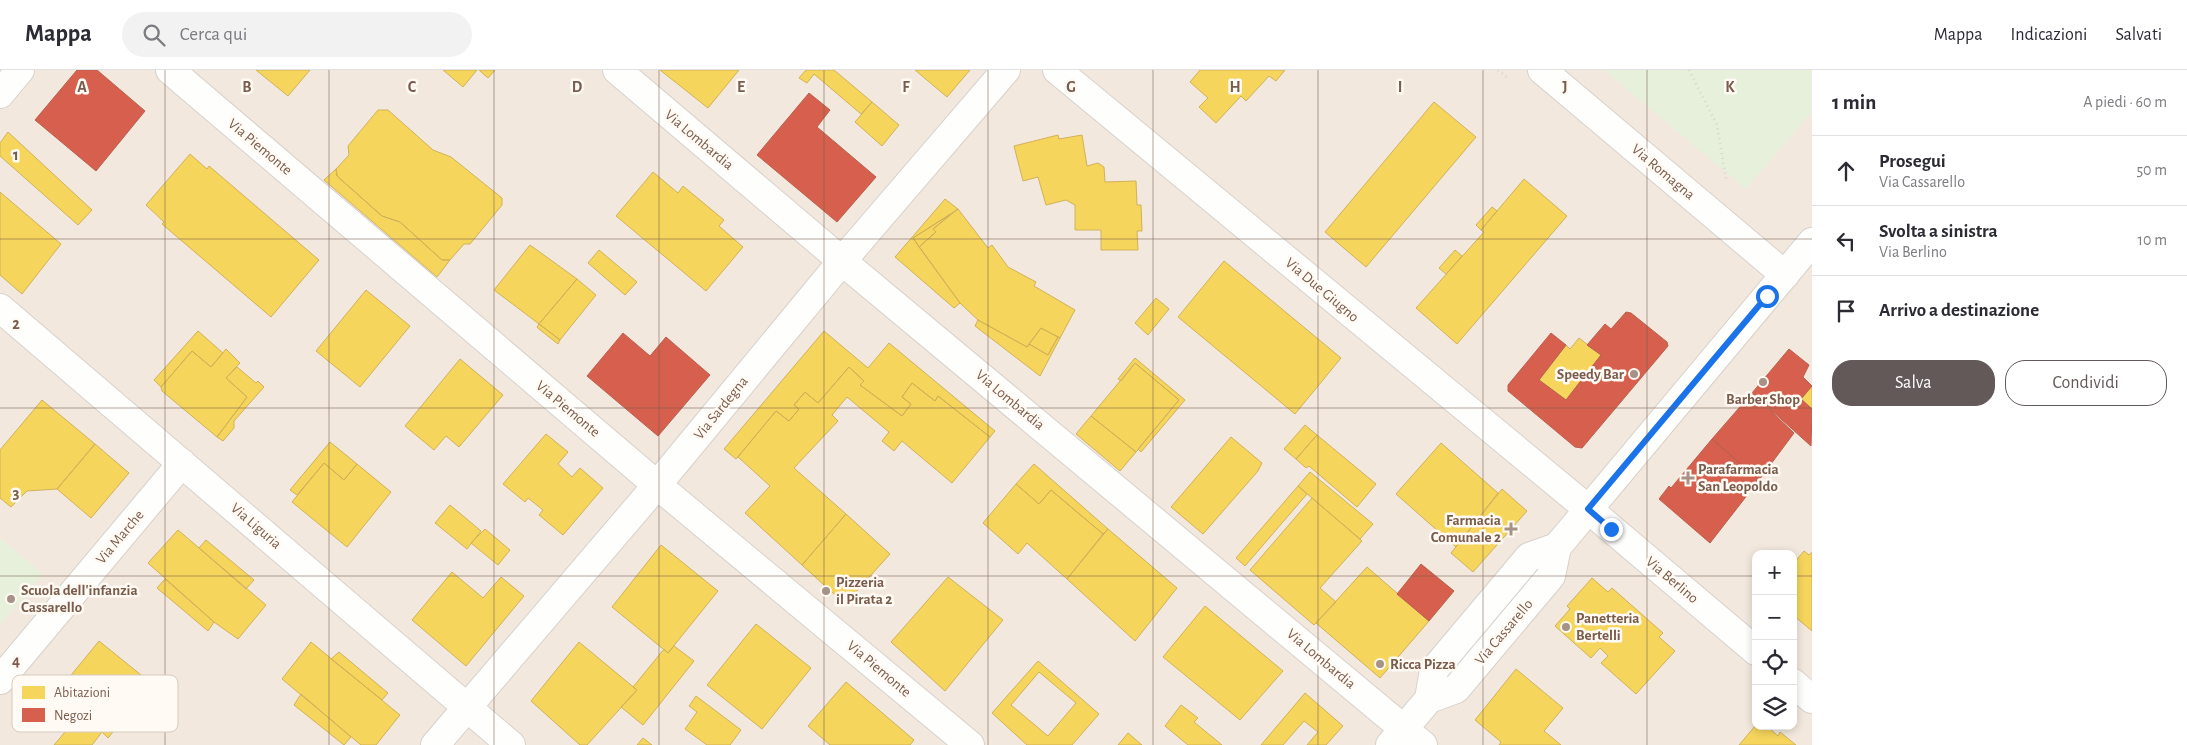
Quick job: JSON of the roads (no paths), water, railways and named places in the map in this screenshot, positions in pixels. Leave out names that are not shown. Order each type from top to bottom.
[{"type":"street","points":[[0,94],[20,70]]},
{"type":"street","name":"Via Piemonte","points":[[170,70],[657,485],[970,745]]},
{"type":"street","name":"Via Lombardia","points":[[617,70],[1406,740]]},
{"type":"street","name":"Via Sardegna","points":[[435,745],[657,485],[842,261],[1006,70]]},
{"type":"street","name":"Via Due Giugno","points":[[1057,70],[1588,509]]},
{"type":"street","name":"Via Romagna","points":[[1542,70],[1785,275]]},
{"type":"street","name":"Via Cassarello","points":[[1406,740],[1429,699],[1456,689],[1551,576],[1556,547],[1812,242]]},
{"type":"street","name":"Via Liguria","points":[[0,308],[511,745]]},
{"type":"street","name":"Via Marche","points":[[0,680],[182,462]]},
{"type":"street","name":"Via Berlino","points":[[1588,509],[1752,648]]},
{"type":"street","points":[[1795,685],[1812,699]]},
{"type":"place","name":"Speedy Bar","points":[[1634,374]]},
{"type":"place","name":"Barber Shop","points":[[1763,382]]},
{"type":"place","name":"Parafarmacia San Leopoldo","points":[[1688,478]]},
{"type":"place","name":"Farmacia Comunale 2","points":[[1511,529]]},
{"type":"place","name":"Pizzeria il Pirata 2","points":[[826,591]]},
{"type":"place","name":"Scuola dell'infanzia Cassarello","points":[[11,599]]},
{"type":"place","name":"Panetteria Bertelli","points":[[1566,627]]},
{"type":"place","name":"Ricca Pizza","points":[[1380,664]]}]
